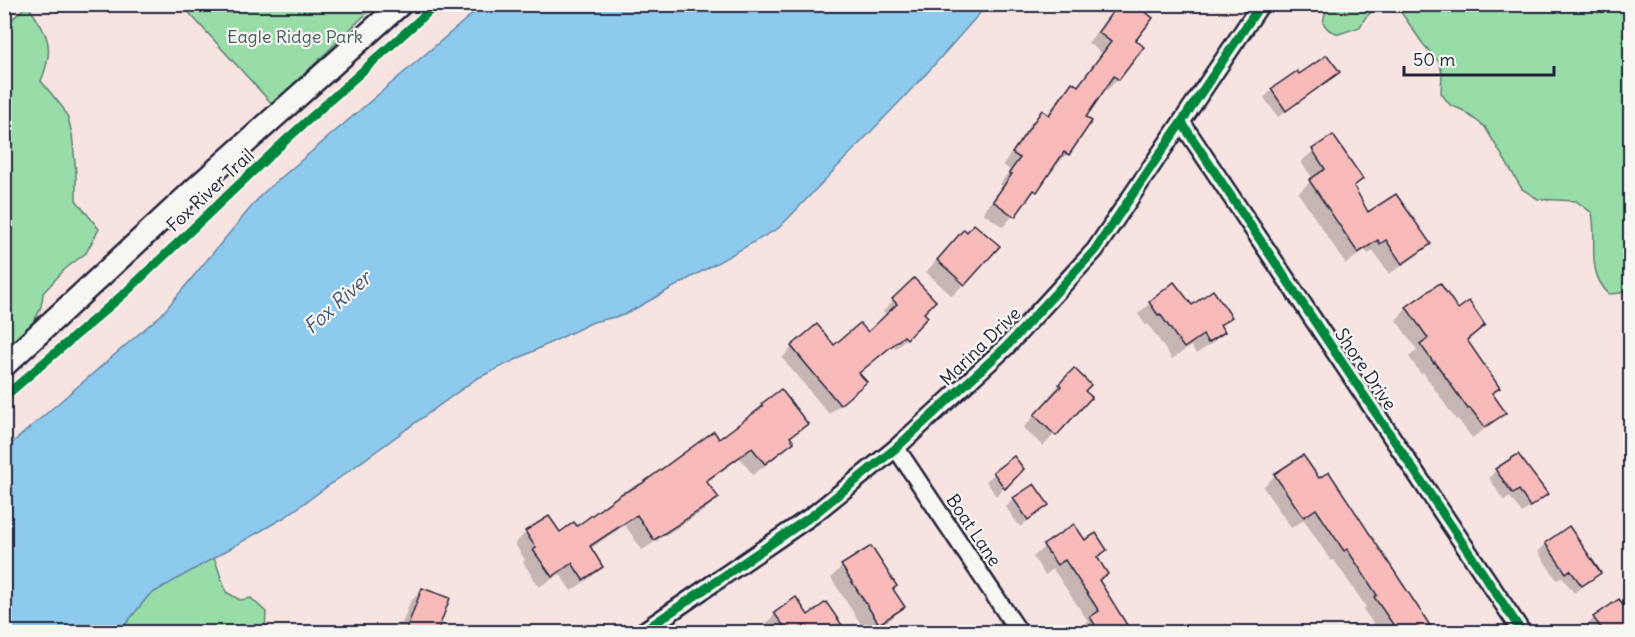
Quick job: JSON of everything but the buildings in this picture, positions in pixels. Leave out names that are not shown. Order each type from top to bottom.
[{"type":"street","points":[[4,366],[200,184],[401,4]]},
{"type":"street","name":"Marina Drive","points":[[642,633],[813,515],[896,448],[1007,346],[1095,250],[1261,4]]},
{"type":"street","name":"Shore Drive","points":[[1182,123],[1522,633]]},
{"type":"street","name":"Boat Lane","points":[[896,448],[1019,633]]},
{"type":"green space","points":[[1327,4],[1379,5],[1365,18],[1360,27],[1339,34],[1329,30],[1323,23]]},
{"type":"green space","name":"Eagle Ridge Park","points":[[182,5],[375,5],[273,105]]},
{"type":"green space","points":[[1396,5],[1630,5],[1630,289],[1609,294],[1597,276],[1592,213],[1576,201],[1538,199],[1522,189],[1485,127],[1462,110],[1450,105],[1441,93],[1442,73],[1439,62],[1423,44]]},
{"type":"green space","points":[[29,7],[48,42],[48,59],[41,81],[63,108],[72,134],[76,200],[99,229],[86,253],[65,269],[43,293],[39,311],[31,325],[5,348],[5,26],[24,8]]},
{"type":"green space","points":[[214,557],[226,592],[240,600],[251,598],[266,612],[265,632],[119,632],[149,595]]},
{"type":"water","name":"Fox River","points":[[484,4],[987,5],[927,73],[779,228],[624,315],[593,322],[476,379],[285,517],[149,595],[119,632],[5,632],[5,449],[162,314],[262,194]]},
{"type":"cycle path","name":"Fox River Trail","points":[[4,397],[126,292],[287,139],[437,4]]},
{"type":"cycle path","points":[[642,632],[813,515],[896,448],[1007,346],[1095,250],[1261,4]]},
{"type":"cycle path","points":[[1182,123],[1522,632]]}]
